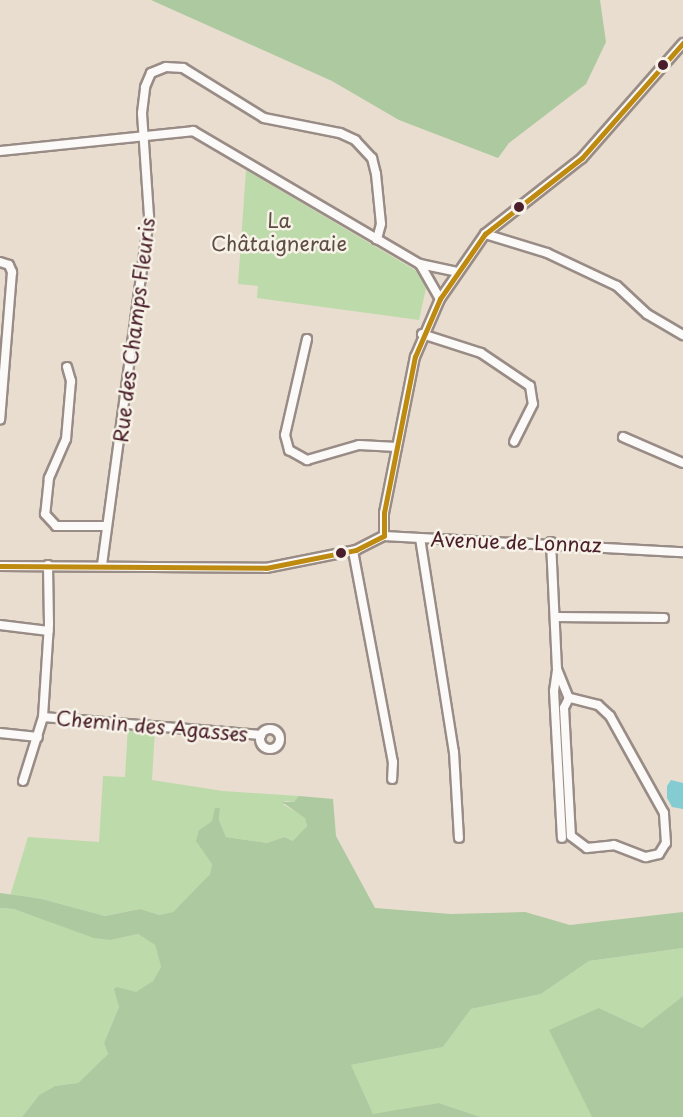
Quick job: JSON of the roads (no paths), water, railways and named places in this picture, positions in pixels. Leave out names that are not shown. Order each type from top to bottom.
[{"type":"street","points":[[384,536],[384,513],[423,333],[440,298],[485,234],[582,158],[683,44]]},
{"type":"street","name":"Rue des Champs Fleuris","points":[[102,565],[149,216],[150,182],[143,134],[146,82],[156,70],[171,66],[197,74],[271,121],[348,135],[362,145],[375,166],[381,224],[377,239]]},
{"type":"street","points":[[0,151],[183,130],[203,135],[420,264],[458,272]]},
{"type":"street","points":[[485,234],[547,253],[618,286],[647,314],[683,334]]},
{"type":"street","points":[[0,262],[9,265],[12,272],[0,420]]},
{"type":"street","points":[[420,264],[440,298]]},
{"type":"street","points":[[423,333],[481,353],[530,386],[533,404],[514,442]]},
{"type":"street","points":[[307,339],[285,435],[289,450],[297,457],[312,460],[359,445],[397,447]]},
{"type":"street","points":[[67,367],[71,381],[66,439],[49,478],[45,514],[56,526],[107,526]]},
{"type":"street","points":[[623,437],[683,463]]},
{"type":"street","name":"Avenue de Lonnaz","points":[[0,566],[266,568],[353,551],[384,536],[551,542],[683,552]]},
{"type":"street","points":[[420,538],[454,752],[459,838]]},
{"type":"street","points":[[551,542],[557,669],[554,691],[561,838]]},
{"type":"street","points":[[353,551],[393,762],[392,779]]},
{"type":"street","name":"Chemin des Agasses","points":[[23,781],[43,717],[49,631],[48,566]]},
{"type":"street","points":[[555,617],[664,618]]},
{"type":"street","points":[[0,625],[49,631]]},
{"type":"street","points":[[557,669],[569,698],[564,708],[574,841],[587,849],[614,845],[646,857],[659,854],[666,843],[664,813],[610,716],[598,705],[569,698]]},
{"type":"street","name":"Chemin des Agasses","points":[[43,717],[261,735]]},
{"type":"street","name":"Chemin des Agasses","points":[[0,733],[38,737]]},
{"type":"water","points":[[671,780],[683,783],[683,809],[672,807],[667,798],[667,786]]},
{"type":"park label","name":"La Châtaigneraie","points":[[279,232]]}]
